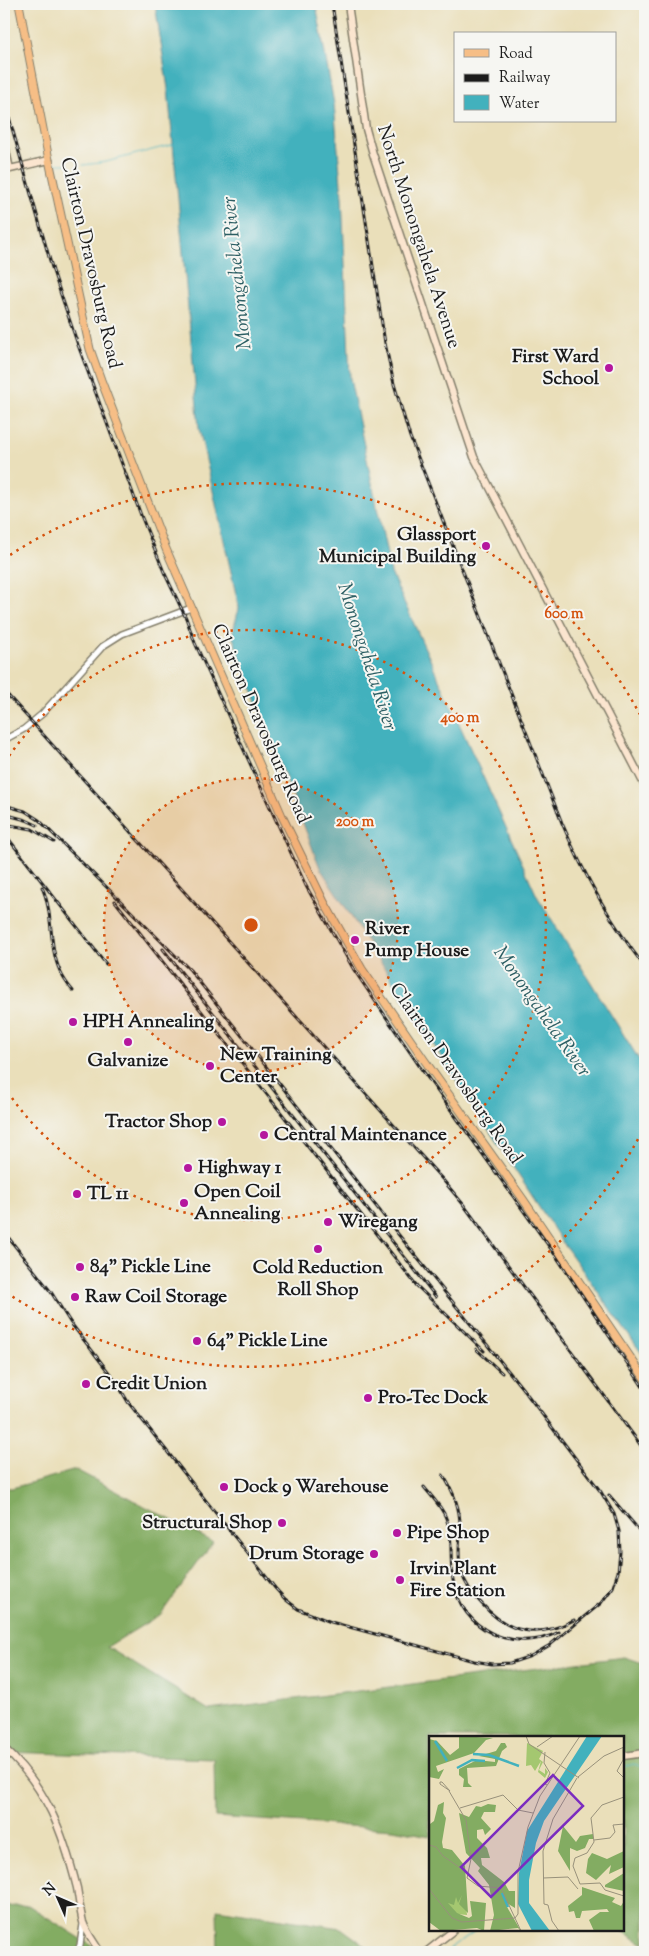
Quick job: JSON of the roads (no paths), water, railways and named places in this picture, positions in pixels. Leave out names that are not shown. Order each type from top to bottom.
[{"type":"main road","name":"Clairton Dravosburg Road","points":[[19,4],[90,349],[166,549],[282,816],[340,932],[388,1008],[523,1199],[645,1379]]},
{"type":"main road","name":"North Monongahela Avenue","points":[[348,4],[366,128],[468,439],[482,473],[645,786]]},
{"type":"main road","points":[[4,142],[10,169],[50,160]]},
{"type":"main road","points":[[4,1748],[20,1763],[40,1789],[55,1817],[69,1858],[83,1923],[100,1952]]},
{"type":"main road","points":[[624,1756],[645,1753]]},
{"type":"main road","points":[[426,1952],[453,1931]]},
{"type":"street","points":[[4,740],[24,730],[42,714],[103,646],[122,634],[191,608]]},
{"type":"street","points":[[77,1952],[80,1945],[83,1923]]},
{"type":"water","name":"Monongahela River","points":[[155,4],[316,4],[334,104],[342,196],[350,379],[391,573],[537,896],[645,1069],[645,1358],[563,1243],[320,868],[232,635],[239,608],[199,428],[168,89]]},
{"type":"waterway","points":[[83,165],[106,162],[175,144]]},
{"type":"waterway","points":[[56,164],[68,164]]},
{"type":"waterway","points":[[624,1767],[634,1764],[645,1768]]},
{"type":"waterway","points":[[446,1952],[475,1931]]},
{"type":"railway","points":[[332,4],[385,343],[394,384],[410,437],[570,842],[609,915],[645,967]]},
{"type":"railway","points":[[4,100],[53,271],[78,345],[142,518],[195,643],[306,886],[354,970],[420,1067],[556,1256],[645,1390]]},
{"type":"railway","points":[[4,691],[443,1180],[463,1204],[645,1451]]},
{"type":"railway","points":[[4,805],[25,811],[39,820],[190,970],[526,1393],[601,1492],[614,1514],[619,1531],[620,1552],[618,1572],[613,1587],[601,1603],[550,1645],[531,1656],[510,1663],[492,1664],[474,1661],[331,1622],[298,1609],[275,1588],[128,1402],[117,1383],[70,1322],[51,1292],[4,1232]]},
{"type":"railway","points":[[4,814],[37,825]]},
{"type":"railway","points":[[4,824],[32,829],[54,842]]},
{"type":"railway","points":[[4,833],[106,964]]},
{"type":"railway","points":[[42,887],[46,897],[56,961],[67,984],[73,991]]},
{"type":"railway","points":[[115,901],[417,1286],[484,1351]]},
{"type":"railway","points":[[163,949],[436,1297]]},
{"type":"railway","points":[[476,1349],[502,1373]]},
{"type":"railway","points":[[443,1475],[452,1492],[459,1512],[459,1560],[461,1571],[478,1600],[502,1621],[524,1630],[548,1630],[574,1620]]},
{"type":"railway","points":[[424,1487],[446,1518],[451,1541],[453,1580],[458,1598],[467,1613],[478,1625],[508,1639],[542,1638],[559,1632]]},
{"type":"railway","points":[[609,1495],[645,1537]]},
{"type":"place","name":"First Ward School","points":[[609,368]]},
{"type":"place","name":"Glassport Municipal Building","points":[[486,546]]},
{"type":"place","name":"River Pump House","points":[[355,940]]},
{"type":"place","name":"HPH Annealing","points":[[73,1022]]},
{"type":"place","name":"Galvanize","points":[[128,1042]]},
{"type":"place","name":"New Training Center","points":[[210,1066]]},
{"type":"place","name":"Tractor Shop","points":[[222,1122]]},
{"type":"place","name":"Central Maintenance","points":[[264,1135]]},
{"type":"place","name":"Highway 1","points":[[188,1168]]},
{"type":"place","name":"TL 11","points":[[77,1194]]},
{"type":"place","name":"Open Coil Annealing","points":[[184,1203]]},
{"type":"place","name":"Wiregang","points":[[328,1222]]},
{"type":"place","name":"Cold Reduction Roll Shop","points":[[318,1249]]},
{"type":"place","name":"84\" Pickle Line","points":[[80,1267]]},
{"type":"place","name":"Raw Coil Storage","points":[[75,1297]]},
{"type":"place","name":"64\" Pickle Line","points":[[197,1341]]},
{"type":"place","name":"Credit Union","points":[[86,1384]]},
{"type":"place","name":"Pro-Tec Dock","points":[[368,1398]]},
{"type":"place","name":"Dock 9 Warehouse","points":[[224,1487]]},
{"type":"place","name":"Structural Shop","points":[[282,1523]]},
{"type":"place","name":"Pipe Shop","points":[[397,1533]]},
{"type":"place","name":"Drum Storage","points":[[374,1554]]},
{"type":"place","name":"Irvin Plant Fire Station","points":[[400,1580]]}]
